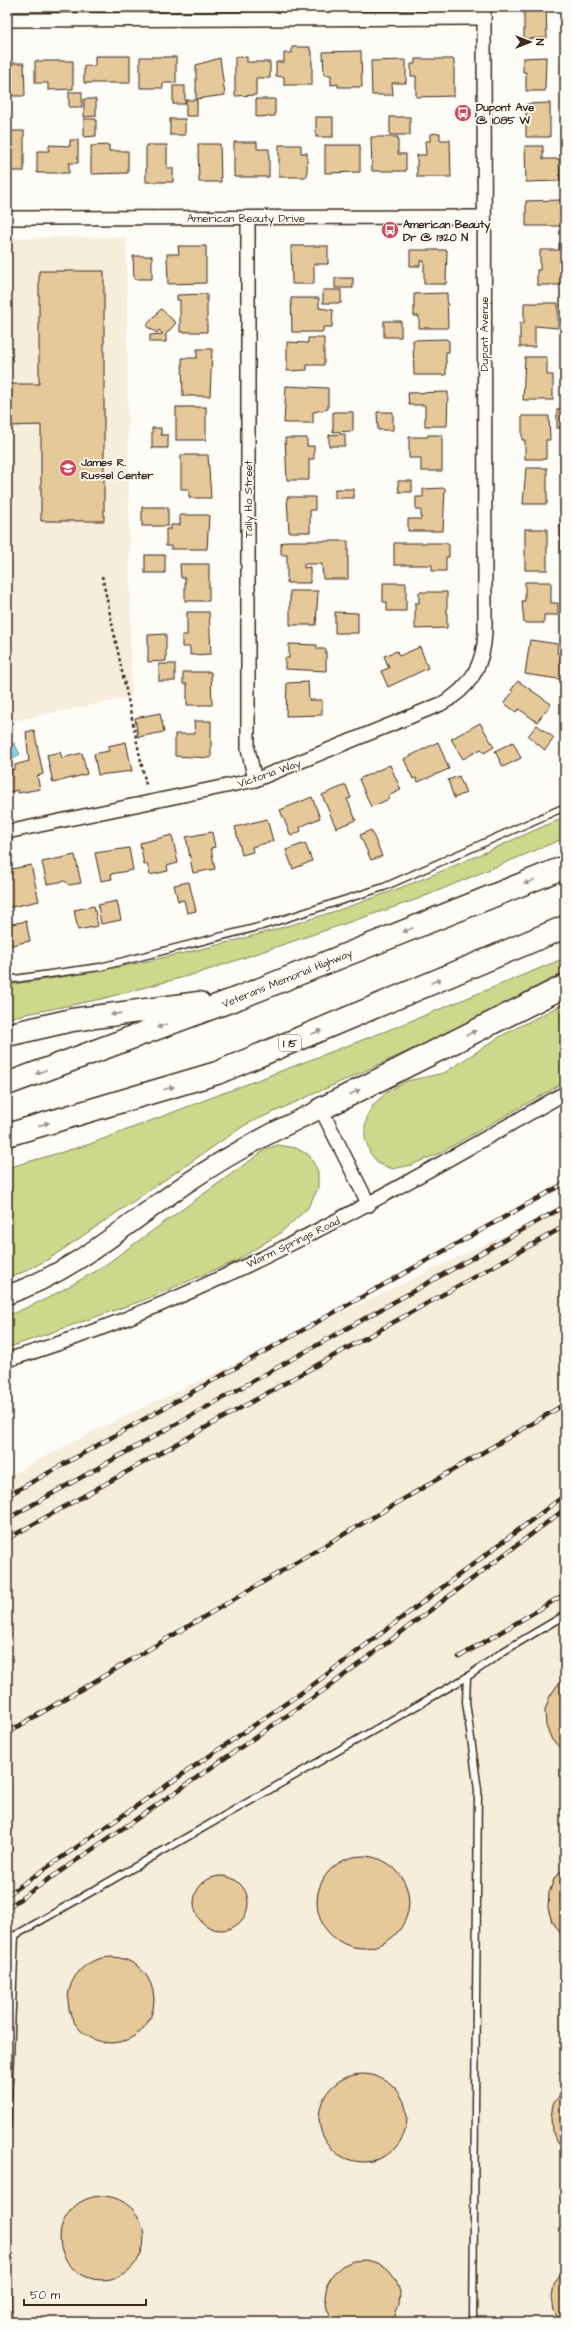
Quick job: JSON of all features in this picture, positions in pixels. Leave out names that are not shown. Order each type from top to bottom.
[{"type":"highway","name":"Veterans Memorial Highway","points":[[7,1084],[238,998],[565,867]]},
{"type":"highway","name":"I 15","points":[[7,1135],[217,1073],[565,927]]},
{"type":"highway","points":[[320,1110],[565,986]]},
{"type":"highway","points":[[7,1036],[72,1020],[238,998]]},
{"type":"main road","points":[[7,1295],[29,1288],[96,1250],[186,1184],[236,1151],[274,1130],[320,1110]]},
{"type":"street","points":[[7,20],[484,13]]},
{"type":"street","name":"Dupont Avenue","points":[[480,661],[485,632],[484,13]]},
{"type":"street","name":"American Beauty Drive","points":[[7,218],[484,217]]},
{"type":"street","name":"Tally Ho Street","points":[[248,218],[248,749],[255,780]]},
{"type":"street","name":"Victoria Way","points":[[7,832],[255,780],[450,699],[465,686],[480,661]]},
{"type":"street","name":"Warm Springs Road","points":[[7,1360],[40,1350],[147,1310],[263,1259],[369,1205],[565,1093]]},
{"type":"street","points":[[320,1110],[369,1205]]},
{"type":"lane","points":[[7,980],[100,967],[262,926],[384,887],[565,807]]},
{"type":"lane","points":[[7,1940],[467,1677],[504,1651],[565,1615]]},
{"type":"lane","points":[[467,1677],[466,1702],[478,1790],[473,2322]]},
{"type":"lane","points":[[7,2127],[15,1935]]},
{"type":"lane","points":[[7,2252],[7,2322]]},
{"type":"path","points":[[102,576],[146,785]]},
{"type":"shaded area","name":"James R. Russel Center","points":[[126,237],[131,697],[7,722],[7,238]]},
{"type":"shaded area","points":[[565,1206],[565,2322],[7,2322],[7,1477],[98,1429]]},
{"type":"green space","points":[[565,817],[565,838],[418,899],[199,973],[101,999],[7,1018],[7,985],[97,971],[142,962],[231,942],[275,930],[388,893]]},
{"type":"green space","points":[[565,958],[565,977],[473,1022],[245,1125],[49,1259],[7,1280],[7,1168],[90,1144],[391,1029]]},
{"type":"green space","points":[[565,1003],[565,1082],[438,1154],[411,1165],[393,1169],[379,1164],[370,1153],[365,1138],[365,1126],[368,1114],[374,1104],[387,1092],[407,1081],[444,1073],[501,1036]]},
{"type":"green space","points":[[278,1145],[296,1148],[309,1155],[318,1171],[318,1189],[307,1209],[279,1234],[236,1261],[144,1300],[7,1348],[7,1316],[46,1299],[98,1270],[266,1149]]},
{"type":"water","points":[[14,743],[20,754],[7,762],[7,747]]},
{"type":"building","points":[[524,7],[546,7],[547,38],[524,39]]},
{"type":"building","points":[[292,47],[310,47],[310,51],[312,51],[312,85],[284,85],[284,77],[276,76],[276,62],[284,62],[284,53],[292,53]]},
{"type":"building","points":[[361,51],[362,87],[338,87],[338,84],[331,85],[331,75],[324,75],[323,52]]},
{"type":"building","points":[[95,56],[130,56],[130,83],[84,83],[84,66],[95,66]]},
{"type":"building","points":[[140,57],[176,57],[176,83],[163,83],[163,88],[140,88]]},
{"type":"building","points":[[235,57],[247,57],[247,62],[270,62],[270,78],[256,78],[256,95],[235,96]]},
{"type":"building","points":[[546,57],[545,91],[526,91],[526,72],[523,72],[523,58]]},
{"type":"building","points":[[220,58],[225,95],[196,99],[196,65]]},
{"type":"building","points":[[415,59],[454,59],[454,96],[416,97],[416,76],[411,76],[411,64],[415,64]]},
{"type":"building","points":[[406,60],[406,83],[392,83],[393,95],[372,95],[371,61]]},
{"type":"building","points":[[35,61],[73,61],[73,89],[48,90],[48,83],[35,83]]},
{"type":"building","points":[[7,63],[24,63],[25,96],[7,96]]},
{"type":"building","points":[[173,86],[185,86],[185,104],[173,104]]},
{"type":"building","points":[[69,92],[82,92],[82,107],[69,107]]},
{"type":"building","points":[[84,99],[96,99],[96,116],[84,117]]},
{"type":"building","points":[[256,99],[275,99],[275,116],[256,117]]},
{"type":"building","points":[[186,100],[197,100],[197,116],[186,116]]},
{"type":"building","points":[[550,103],[550,137],[526,137],[526,104]]},
{"type":"building","points":[[316,117],[333,117],[333,137],[316,137]]},
{"type":"building","points":[[390,117],[410,117],[410,135],[390,135]]},
{"type":"building","points":[[84,119],[96,119],[96,136],[84,137]]},
{"type":"building","points":[[170,119],[185,119],[185,135],[170,135]]},
{"type":"building","points":[[7,131],[24,131],[24,171],[7,171]]},
{"type":"building","points":[[440,133],[440,140],[450,140],[451,177],[417,177],[417,155],[426,155],[425,141],[430,141],[430,134]]},
{"type":"building","points":[[371,137],[398,137],[398,154],[406,154],[406,171],[372,171]]},
{"type":"building","points":[[70,140],[78,140],[78,163],[69,163],[69,173],[37,173],[37,151],[49,151],[49,145],[70,146]]},
{"type":"building","points":[[234,142],[257,142],[257,149],[269,149],[269,177],[234,177]]},
{"type":"building","points":[[198,144],[220,144],[221,182],[199,182]]},
{"type":"building","points":[[109,145],[109,151],[128,151],[128,173],[91,174],[91,146]]},
{"type":"building","points":[[146,145],[167,145],[167,168],[173,168],[173,182],[146,182]]},
{"type":"building","points":[[279,145],[301,145],[301,153],[307,153],[307,177],[279,177]]},
{"type":"building","points":[[325,145],[360,145],[360,172],[325,173]]},
{"type":"building","points":[[525,146],[543,146],[543,159],[559,159],[560,181],[526,182]]},
{"type":"building","points":[[562,200],[562,226],[526,226],[526,201]]},
{"type":"building","points":[[559,243],[565,243],[565,285],[537,285],[537,270],[540,270],[540,250],[559,250]]},
{"type":"building","points":[[178,246],[206,246],[206,283],[168,284],[167,254],[179,254]]},
{"type":"building","points":[[291,246],[328,246],[328,264],[314,264],[314,284],[292,284]]},
{"type":"building","points":[[410,250],[447,250],[446,284],[424,284],[424,261],[420,261],[420,266],[410,266]]},
{"type":"building","points":[[133,256],[152,256],[152,279],[134,279]]},
{"type":"building","points":[[39,271],[104,271],[104,521],[41,521],[41,425],[7,426],[7,384],[39,384]]},
{"type":"building","points":[[335,278],[353,278],[353,288],[335,288]]},
{"type":"building","points":[[323,290],[341,290],[341,303],[323,303]]},
{"type":"building","points":[[447,293],[448,328],[419,328],[419,316],[414,316],[414,294]]},
{"type":"building","points":[[207,294],[207,332],[180,332],[180,300],[177,300],[177,295]]},
{"type":"building","points":[[291,298],[319,298],[319,308],[333,310],[332,327],[323,327],[323,332],[292,332]]},
{"type":"building","points":[[524,303],[558,303],[558,328],[535,326],[535,347],[520,347],[520,323],[524,323]]},
{"type":"building","points":[[161,309],[176,323],[166,334],[166,342],[150,342],[150,335],[163,334],[159,330],[157,333],[146,326]]},
{"type":"building","points":[[384,321],[401,321],[401,337],[384,337]]},
{"type":"building","points":[[308,338],[324,338],[324,365],[307,365],[307,370],[287,371],[287,342],[308,343]]},
{"type":"building","points":[[446,339],[449,341],[449,352],[446,352],[446,375],[414,375],[413,340]]},
{"type":"building","points":[[197,349],[212,349],[210,396],[183,396],[182,358],[197,358]]},
{"type":"building","points":[[525,357],[547,357],[547,375],[553,375],[553,400],[523,400]]},
{"type":"building","points":[[286,386],[328,388],[328,409],[313,412],[313,423],[284,423]]},
{"type":"building","points":[[448,392],[447,426],[425,426],[425,405],[409,405],[408,393]]},
{"type":"building","points":[[176,407],[206,407],[206,440],[176,440]]},
{"type":"building","points":[[557,409],[565,409],[565,428],[557,428]]},
{"type":"building","points":[[333,412],[353,412],[353,431],[333,432]]},
{"type":"building","points":[[377,412],[393,412],[393,430],[378,430]]},
{"type":"building","points":[[522,416],[549,416],[550,440],[546,440],[546,459],[525,459],[525,440],[522,440]]},
{"type":"building","points":[[152,428],[161,428],[161,435],[168,435],[168,448],[152,448]]},
{"type":"building","points":[[345,434],[345,446],[329,446],[329,435]]},
{"type":"building","points":[[428,435],[442,435],[442,471],[421,471],[421,458],[409,458],[409,437],[428,437]]},
{"type":"building","points":[[285,438],[307,438],[307,446],[314,446],[314,459],[309,459],[309,480],[287,480]]},
{"type":"building","points":[[181,455],[208,455],[211,498],[189,498],[189,489],[181,489]]},
{"type":"building","points":[[526,468],[547,468],[547,504],[523,504]]},
{"type":"building","points":[[398,481],[412,481],[412,492],[399,492]]},
{"type":"building","points":[[445,488],[443,531],[408,531],[408,519],[421,519],[421,510],[416,510],[416,497],[423,497],[423,489]]},
{"type":"building","points":[[335,489],[354,489],[354,498],[335,498]]},
{"type":"building","points":[[287,497],[315,497],[315,510],[310,510],[310,532],[289,532]]},
{"type":"building","points":[[560,500],[565,500],[565,520],[561,520]]},
{"type":"building","points":[[142,507],[168,507],[168,526],[142,526]]},
{"type":"building","points":[[180,515],[209,515],[207,549],[171,549],[171,546],[166,546],[166,529],[171,529],[171,525],[180,525]]},
{"type":"building","points":[[560,524],[565,524],[565,551],[561,551]]},
{"type":"building","points":[[525,529],[547,529],[547,570],[525,570]]},
{"type":"building","points":[[287,541],[348,541],[348,579],[323,579],[322,564],[304,564],[304,568],[310,567],[310,583],[287,583],[287,555],[281,555],[281,543]]},
{"type":"building","points":[[394,543],[446,543],[449,545],[449,557],[446,557],[446,571],[432,571],[432,565],[394,565]]},
{"type":"building","points":[[145,555],[165,555],[165,573],[145,573]]},
{"type":"building","points":[[180,564],[209,564],[209,601],[185,601],[185,578],[181,578]]},
{"type":"building","points":[[525,582],[551,582],[551,603],[558,603],[558,615],[544,615],[544,623],[524,623],[522,601],[525,601]]},
{"type":"building","points":[[383,583],[406,583],[406,611],[387,611],[387,602],[383,602]]},
{"type":"building","points":[[290,591],[318,591],[316,625],[290,625]]},
{"type":"building","points":[[419,592],[447,592],[447,628],[415,629],[415,603],[419,603]]},
{"type":"building","points":[[187,612],[209,612],[211,654],[190,655],[190,647],[182,647],[182,635],[187,635]]},
{"type":"building","points":[[335,612],[358,613],[358,633],[335,633]]},
{"type":"building","points":[[166,634],[166,661],[148,662],[148,635]]},
{"type":"building","points":[[530,640],[558,644],[557,653],[561,654],[560,663],[565,664],[565,680],[525,674]]},
{"type":"building","points":[[289,644],[317,645],[317,649],[326,649],[326,671],[285,669],[285,658],[289,658]]},
{"type":"building","points":[[420,647],[428,668],[388,687],[381,671],[389,668],[384,656],[397,651],[399,656]]},
{"type":"building","points":[[159,664],[175,664],[175,681],[159,681]]},
{"type":"building","points":[[183,672],[211,672],[212,705],[187,705],[187,684],[183,684]]},
{"type":"building","points":[[518,681],[551,704],[537,722],[519,709],[516,712],[504,703],[513,692],[511,690]]},
{"type":"building","points":[[308,682],[309,700],[322,700],[322,715],[286,716],[287,683]]},
{"type":"building","points":[[160,713],[164,732],[138,737],[135,718]]},
{"type":"building","points":[[194,721],[211,721],[211,758],[175,756],[175,734],[195,734]]},
{"type":"building","points":[[480,723],[494,747],[484,753],[481,749],[463,759],[451,739]]},
{"type":"building","points":[[537,725],[554,738],[545,750],[528,736]]},
{"type":"building","points":[[34,730],[43,774],[37,776],[40,789],[18,793],[18,790],[7,793],[7,771],[15,769],[15,765],[29,761],[26,732]]},
{"type":"building","points":[[126,742],[132,771],[98,775],[94,754],[109,751],[108,746]]},
{"type":"building","points":[[438,742],[449,769],[418,782],[416,778],[413,779],[404,759]]},
{"type":"building","points":[[513,742],[521,758],[503,767],[495,751]]},
{"type":"building","points":[[60,752],[62,758],[82,753],[87,774],[53,783],[47,755]]},
{"type":"building","points":[[390,765],[401,790],[388,796],[389,799],[371,807],[359,779]]},
{"type":"building","points":[[459,776],[466,793],[454,798],[448,780]]},
{"type":"building","points":[[346,785],[351,798],[347,799],[356,820],[336,828],[322,795]]},
{"type":"building","points":[[312,797],[320,818],[300,827],[301,831],[291,836],[280,810]]},
{"type":"building","points":[[267,819],[273,841],[252,847],[253,852],[242,855],[235,827]]},
{"type":"building","points":[[371,830],[382,856],[371,860],[360,835]]},
{"type":"building","points":[[212,832],[215,847],[211,848],[215,869],[193,873],[186,837]]},
{"type":"building","points":[[172,835],[178,863],[167,866],[168,871],[150,875],[147,864],[144,865],[140,843]]},
{"type":"building","points":[[305,843],[312,861],[293,869],[286,850]]},
{"type":"building","points":[[129,848],[133,870],[111,874],[112,879],[101,881],[95,853]]},
{"type":"building","points":[[75,855],[81,883],[69,885],[65,881],[47,884],[42,862]]},
{"type":"building","points":[[31,865],[39,901],[7,908],[7,870]]},
{"type":"building","points":[[189,882],[196,911],[187,913],[184,900],[178,901],[174,885]]},
{"type":"building","points":[[117,901],[121,920],[101,924],[98,905]]},
{"type":"building","points":[[94,906],[98,926],[78,930],[74,910]]},
{"type":"building","points":[[26,921],[30,941],[7,946],[7,925]]},
{"type":"building","points":[[565,1679],[565,1752],[552,1740],[546,1726],[545,1710],[550,1696],[559,1683]]},
{"type":"building","points":[[363,1856],[381,1859],[396,1869],[406,1884],[409,1902],[406,1920],[396,1935],[381,1945],[363,1948],[345,1945],[330,1935],[320,1920],[317,1902],[320,1884],[330,1869],[345,1859]]},
{"type":"building","points":[[565,1867],[565,1937],[552,1922],[548,1908],[549,1893],[554,1879]]},
{"type":"building","points":[[221,1876],[231,1878],[240,1884],[246,1893],[248,1903],[246,1913],[240,1922],[231,1928],[221,1930],[211,1928],[202,1922],[196,1913],[194,1903],[196,1893],[202,1884],[211,1878]]},
{"type":"building","points":[[111,1957],[127,1960],[135,1964],[147,1976],[151,1984],[154,2000],[151,2016],[147,2024],[135,2036],[127,2040],[111,2043],[95,2040],[87,2036],[75,2024],[71,2016],[68,2000],[71,1984],[75,1976],[87,1964],[95,1960]]},
{"type":"building","points":[[363,2074],[380,2077],[394,2087],[404,2101],[407,2118],[404,2135],[394,2149],[380,2159],[363,2162],[346,2159],[332,2149],[322,2135],[319,2118],[322,2101],[332,2087],[346,2077]]},
{"type":"building","points":[[565,2089],[565,2149],[558,2143],[552,2131],[551,2118],[553,2104]]},
{"type":"building","points":[[94,2196],[110,2196],[126,2203],[137,2214],[144,2230],[144,2246],[141,2254],[132,2268],[126,2273],[110,2280],[94,2280],[78,2273],[67,2262],[60,2246],[60,2230],[67,2214],[78,2203]]},
{"type":"building","points":[[366,2260],[378,2263],[388,2270],[396,2280],[400,2292],[399,2305],[395,2316],[390,2322],[335,2322],[327,2309],[325,2297],[327,2285],[333,2274],[342,2266],[353,2261]]},
{"type":"building","points":[[565,2269],[565,2322],[560,2322],[554,2311],[552,2297],[554,2284]]},
{"type":"railway","points":[[7,1496],[565,1183]]},
{"type":"railway","points":[[7,1519],[565,1206]]},
{"type":"railway","points":[[7,1539],[565,1226]]},
{"type":"railway","points":[[7,1733],[565,1404]]},
{"type":"railway","points":[[7,1895],[314,1684],[565,1495]]},
{"type":"railway","points":[[7,1908],[327,1688],[565,1509]]},
{"type":"railway","points":[[459,1657],[565,1594]]},
{"type":"place","name":"Dupont Ave @ 1085 W","points":[[463,113]]},
{"type":"place","name":"American Beauty Dr @ 1320 N","points":[[390,230]]},
{"type":"place","name":"James R. Russel Center","points":[[68,468]]}]
